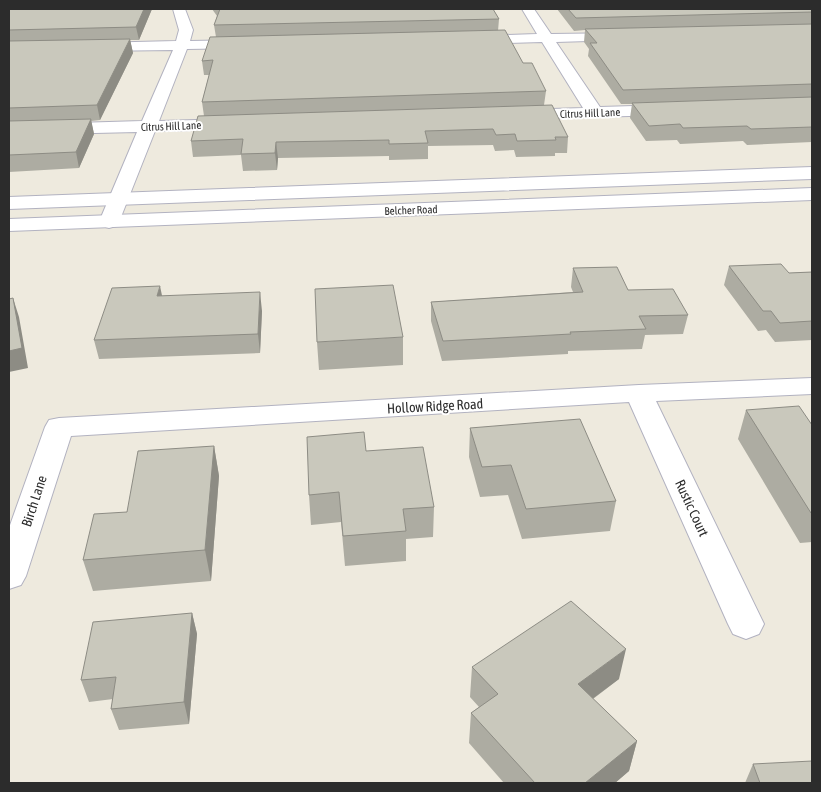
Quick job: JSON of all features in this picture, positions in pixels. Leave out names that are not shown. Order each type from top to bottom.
[{"type":"street","points":[[109,222],[182,45],[186,30],[179,9]]},
{"type":"street","points":[[528,9],[595,113]]},
{"type":"street","points":[[458,40],[636,36]]},
{"type":"street","points":[[78,47],[261,44]]},
{"type":"street","name":"Citrus Hill Lane","points":[[505,116],[684,110]]},
{"type":"street","name":"Citrus Hill Lane","points":[[9,130],[246,123]]},
{"type":"street","name":"Belcher Road","points":[[9,203],[812,173]]},
{"type":"street","name":"Belcher Road","points":[[9,225],[812,194]]},
{"type":"street","name":"Hollow Ridge Road","points":[[59,426],[639,393],[812,386]]},
{"type":"street","name":"Rustic Court","points":[[639,393],[746,624]]},
{"type":"street","name":"Birch Lane","points":[[9,576],[59,426]]},
{"type":"building","points":[[9,9],[144,9],[136,27],[9,30]]},
{"type":"building","points":[[220,9],[493,9],[499,19],[214,25]]},
{"type":"building","points":[[568,9],[812,9],[812,12],[576,18]]},
{"type":"building","points":[[812,24],[812,84],[623,90],[590,43],[597,43],[585,29]]},
{"type":"building","points":[[505,30],[523,63],[532,63],[546,91],[202,102],[213,60],[202,61],[210,37]]},
{"type":"building","points":[[130,39],[97,105],[9,108],[9,41]]},
{"type":"building","points":[[812,97],[812,127],[751,129],[747,126],[683,128],[680,124],[649,126],[632,103]]},
{"type":"building","points":[[552,105],[568,137],[555,137],[556,140],[517,141],[515,134],[496,135],[493,129],[425,131],[428,143],[389,144],[389,140],[276,142],[275,153],[241,154],[243,139],[191,141],[198,116]]},
{"type":"building","points":[[91,119],[76,152],[9,155],[9,121]]},
{"type":"building","points":[[781,264],[789,273],[812,272],[812,321],[780,323],[771,311],[763,311],[729,266]]},
{"type":"building","points":[[617,267],[628,290],[673,289],[688,315],[639,316],[646,329],[443,341],[431,302],[583,292],[573,268]]},
{"type":"building","points":[[393,285],[403,337],[317,342],[315,289]]},
{"type":"building","points":[[160,286],[157,296],[260,292],[258,334],[94,340],[112,288]]},
{"type":"building","points":[[13,298],[22,348],[9,351],[9,299]]},
{"type":"building","points":[[799,406],[812,425],[812,513],[746,410]]},
{"type":"building","points":[[580,419],[616,501],[526,509],[511,465],[482,467],[470,428]]},
{"type":"building","points":[[364,432],[366,451],[423,447],[434,507],[403,509],[406,531],[343,536],[339,492],[309,495],[307,437]]},
{"type":"building","points":[[214,446],[205,550],[83,560],[94,514],[127,512],[138,451]]},
{"type":"building","points":[[571,601],[626,649],[578,684],[637,741],[585,783],[535,783],[471,713],[498,694],[472,667]]},
{"type":"building","points":[[192,613],[184,702],[111,709],[116,677],[81,680],[93,622]]},
{"type":"building","points":[[812,761],[812,783],[760,783],[753,764]]}]
